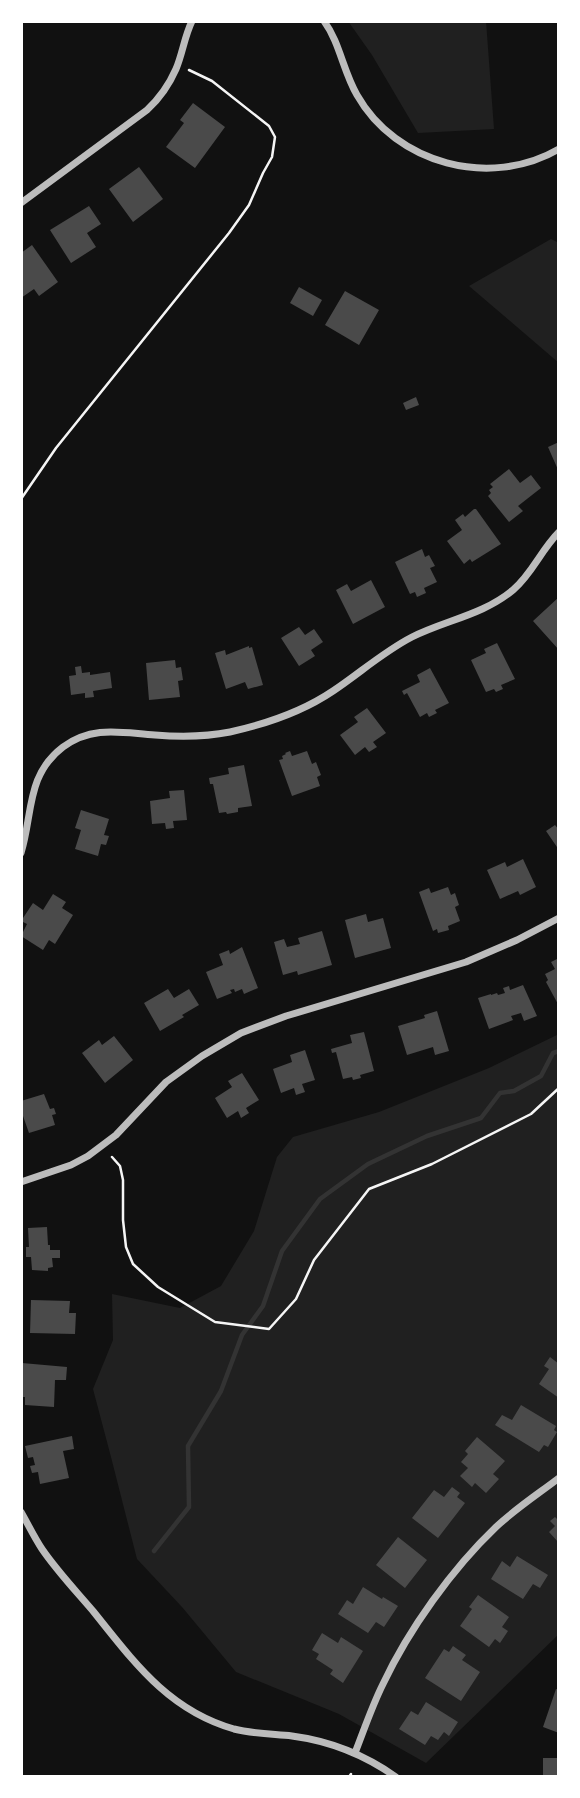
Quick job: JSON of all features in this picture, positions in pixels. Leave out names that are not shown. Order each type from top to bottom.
[{"type":"street","points":[[21,203],[159,99],[177,66],[192,21]]},
{"type":"street","points":[[324,21],[334,37],[347,75],[368,112],[382,128],[414,151],[452,165],[474,168],[528,163],[559,149]]},
{"type":"street","points":[[21,853],[36,783],[48,763],[65,746],[89,735],[114,731],[177,737],[225,733],[272,721],[293,712],[332,691],[385,652],[410,638],[499,601],[526,577],[559,532]]},
{"type":"street","points":[[21,1182],[71,1165],[95,1151],[116,1135],[166,1083],[202,1056],[241,1033],[286,1016],[466,962],[509,944],[559,918]]},
{"type":"street","points":[[355,1753],[384,1682],[415,1629],[456,1570],[496,1527],[559,1478]]},
{"type":"street","points":[[21,1512],[42,1549],[136,1665],[164,1693],[217,1723],[237,1730],[315,1740],[355,1753],[396,1777]]},
{"type":"path","points":[[21,498],[56,448],[229,233],[249,205],[272,157],[275,137],[269,126],[212,81],[188,70]]},
{"type":"path","points":[[112,1157],[120,1166],[123,1180],[122,1220],[126,1247],[133,1264],[158,1287],[215,1322],[269,1329],[296,1299],[314,1260],[369,1189],[432,1164],[531,1114],[559,1088]]},
{"type":"shaded area","points":[[348,21],[486,21],[494,129],[418,133],[372,55]]},
{"type":"shaded area","points":[[551,239],[559,243],[559,363],[469,286]]},
{"type":"shaded area","points":[[559,1034],[559,1634],[426,1763],[339,1714],[236,1672],[182,1607],[137,1559],[93,1389],[113,1340],[112,1294],[180,1308],[221,1286],[254,1231],[277,1157],[293,1137],[379,1112],[489,1068]]},
{"type":"building","points":[[193,103],[225,127],[195,168],[166,147],[184,123],[180,120]]},
{"type":"building","points":[[139,167],[163,199],[133,222],[109,189]]},
{"type":"building","points":[[89,206],[101,224],[87,233],[96,247],[71,263],[50,230]]},
{"type":"building","points":[[32,245],[58,282],[39,296],[34,289],[21,298],[21,253]]},
{"type":"building","points":[[299,287],[322,300],[313,316],[290,303]]},
{"type":"building","points":[[345,291],[379,310],[359,345],[325,325]]},
{"type":"building","points":[[416,397],[419,405],[406,410],[403,403]]},
{"type":"building","points":[[559,442],[559,472],[548,447]]},
{"type":"building","points":[[509,469],[520,483],[531,475],[541,488],[518,506],[523,511],[509,522],[488,496],[493,487],[490,484]]},
{"type":"building","points":[[474,509],[501,544],[464,564],[447,541],[462,530],[455,520],[463,514],[465,517]]},
{"type":"building","points":[[422,549],[425,557],[429,555],[435,566],[430,568],[437,582],[424,588],[426,593],[417,597],[415,592],[410,594],[395,562]]},
{"type":"building","points":[[371,580],[385,607],[353,624],[336,590],[347,584],[351,591]]},
{"type":"building","points":[[559,597],[559,650],[533,621]]},
{"type":"building","points":[[299,627],[305,635],[314,629],[323,642],[311,650],[315,656],[299,666],[281,638]]},
{"type":"building","points":[[497,643],[515,679],[501,685],[503,689],[486,692],[471,660],[486,653],[484,649]]},
{"type":"building","points":[[252,647],[263,685],[248,689],[245,682],[226,689],[215,653],[225,650],[226,655]]},
{"type":"building","points":[[175,660],[176,668],[181,667],[183,680],[178,681],[180,697],[149,700],[146,663]]},
{"type":"building","points":[[81,666],[82,673],[90,672],[90,675],[110,672],[112,688],[93,691],[94,697],[85,698],[85,693],[71,695],[69,676],[76,675],[75,667]]},
{"type":"building","points":[[430,668],[449,703],[435,710],[437,713],[429,717],[427,713],[420,717],[407,693],[404,695],[402,691],[420,682],[417,675]]},
{"type":"building","points":[[367,708],[386,733],[373,742],[377,747],[369,752],[365,747],[355,755],[340,735],[358,722],[354,717]]},
{"type":"building","points":[[290,751],[292,756],[307,751],[312,764],[316,762],[321,775],[317,777],[320,786],[292,796],[279,760]]},
{"type":"building","points":[[244,765],[252,806],[238,808],[238,812],[219,813],[213,784],[210,784],[209,778],[229,774],[228,768]]},
{"type":"building","points":[[184,790],[187,820],[173,821],[174,828],[166,829],[165,823],[152,824],[150,801],[170,798],[169,791]]},
{"type":"building","points":[[81,810],[109,819],[104,835],[109,836],[106,845],[101,844],[98,856],[75,849],[81,830],[75,828]]},
{"type":"building","points":[[555,825],[559,830],[559,850],[546,831]]},
{"type":"building","points":[[523,859],[536,887],[520,895],[518,891],[500,899],[487,870],[505,862],[507,867]]},
{"type":"building","points":[[448,887],[451,895],[455,893],[459,905],[455,907],[460,921],[448,926],[449,930],[438,933],[437,929],[433,931],[419,892],[429,888],[431,893]]},
{"type":"building","points":[[53,894],[66,902],[62,908],[73,915],[55,944],[49,940],[43,950],[21,936],[27,924],[21,921],[33,903],[43,910]]},
{"type":"building","points":[[366,914],[368,922],[383,918],[391,948],[355,958],[345,920]]},
{"type":"building","points":[[322,931],[332,965],[298,975],[297,971],[283,975],[274,942],[284,939],[287,947],[300,944],[298,938]]},
{"type":"building","points":[[242,947],[258,988],[244,994],[242,989],[235,992],[234,989],[230,990],[232,993],[217,999],[206,972],[223,965],[219,954],[229,950],[230,954]]},
{"type":"building","points":[[559,958],[559,1006],[546,982],[548,980],[545,974],[555,969],[551,962]]},
{"type":"building","points":[[523,985],[537,1016],[524,1021],[521,1013],[511,1016],[513,1020],[489,1029],[478,998],[505,993],[503,988],[509,986],[510,990]]},
{"type":"building","points":[[168,989],[174,998],[189,989],[199,1005],[160,1031],[144,1003]]},
{"type":"building","points":[[437,1011],[449,1051],[435,1055],[433,1047],[407,1055],[398,1026],[425,1018],[424,1015]]},
{"type":"building","points":[[364,1032],[374,1071],[360,1075],[361,1078],[343,1079],[336,1052],[332,1053],[331,1049],[352,1043],[350,1035]]},
{"type":"building","points":[[114,1036],[133,1060],[105,1083],[82,1053],[99,1040],[102,1045]]},
{"type":"building","points":[[305,1050],[315,1080],[302,1084],[305,1092],[296,1095],[294,1088],[281,1093],[273,1069],[292,1062],[290,1055]]},
{"type":"building","points":[[242,1073],[259,1100],[246,1108],[249,1113],[241,1118],[238,1111],[227,1118],[215,1098],[232,1087],[228,1081]]},
{"type":"building","points":[[44,1094],[50,1109],[54,1108],[56,1114],[52,1115],[55,1125],[29,1133],[23,1116],[21,1117],[21,1101]]},
{"type":"building","points":[[47,1227],[50,1250],[60,1250],[60,1258],[52,1258],[53,1267],[48,1268],[48,1271],[32,1270],[31,1257],[26,1257],[26,1247],[29,1247],[28,1228]]},
{"type":"building","points":[[31,1300],[70,1301],[69,1313],[76,1313],[75,1334],[30,1333]]},
{"type":"building","points":[[550,1357],[559,1364],[559,1398],[539,1384],[549,1369],[544,1366]]},
{"type":"building","points":[[22,1363],[67,1367],[66,1380],[55,1380],[54,1407],[25,1405],[25,1397],[22,1397]]},
{"type":"building","points":[[521,1405],[556,1426],[554,1430],[557,1432],[548,1447],[544,1445],[539,1452],[495,1425],[502,1415],[512,1420]]},
{"type":"building","points":[[72,1436],[74,1449],[63,1451],[69,1478],[40,1484],[38,1472],[32,1473],[30,1466],[35,1465],[33,1457],[28,1458],[25,1446]]},
{"type":"building","points":[[477,1437],[505,1461],[493,1474],[499,1479],[486,1493],[475,1483],[472,1487],[460,1476],[468,1468],[461,1462],[468,1454],[465,1451]]},
{"type":"building","points":[[452,1487],[460,1493],[457,1497],[465,1503],[438,1538],[412,1518],[434,1490],[444,1497]]},
{"type":"building","points":[[555,1517],[559,1521],[559,1543],[549,1532],[555,1526],[550,1521]]},
{"type":"building","points":[[398,1537],[427,1560],[405,1588],[376,1565]]},
{"type":"building","points":[[517,1556],[548,1575],[540,1588],[533,1584],[523,1599],[491,1579],[502,1561],[510,1567]]},
{"type":"building","points":[[363,1587],[398,1606],[384,1627],[376,1622],[368,1633],[338,1614],[347,1600],[353,1604]]},
{"type":"building","points":[[478,1595],[509,1617],[502,1627],[508,1631],[500,1643],[495,1639],[489,1647],[460,1626]]},
{"type":"building","points":[[322,1633],[338,1643],[341,1637],[363,1651],[343,1683],[330,1674],[333,1670],[316,1659],[319,1654],[312,1650]]},
{"type":"building","points":[[453,1646],[466,1655],[462,1660],[480,1672],[461,1701],[425,1678],[444,1649],[449,1652]]},
{"type":"building","points":[[556,1689],[559,1690],[559,1733],[543,1727]]},
{"type":"building","points":[[426,1702],[458,1722],[449,1736],[444,1732],[438,1740],[431,1736],[425,1745],[399,1729],[411,1711],[418,1715]]},
{"type":"building","points":[[543,1758],[559,1758],[559,1777],[543,1777]]},
{"type":"waterway","points":[[154,1551],[189,1507],[188,1446],[221,1391],[242,1335],[263,1306],[282,1251],[320,1199],[368,1164],[427,1136],[481,1118],[500,1093],[514,1091],[541,1076],[553,1053],[559,1051]]}]
